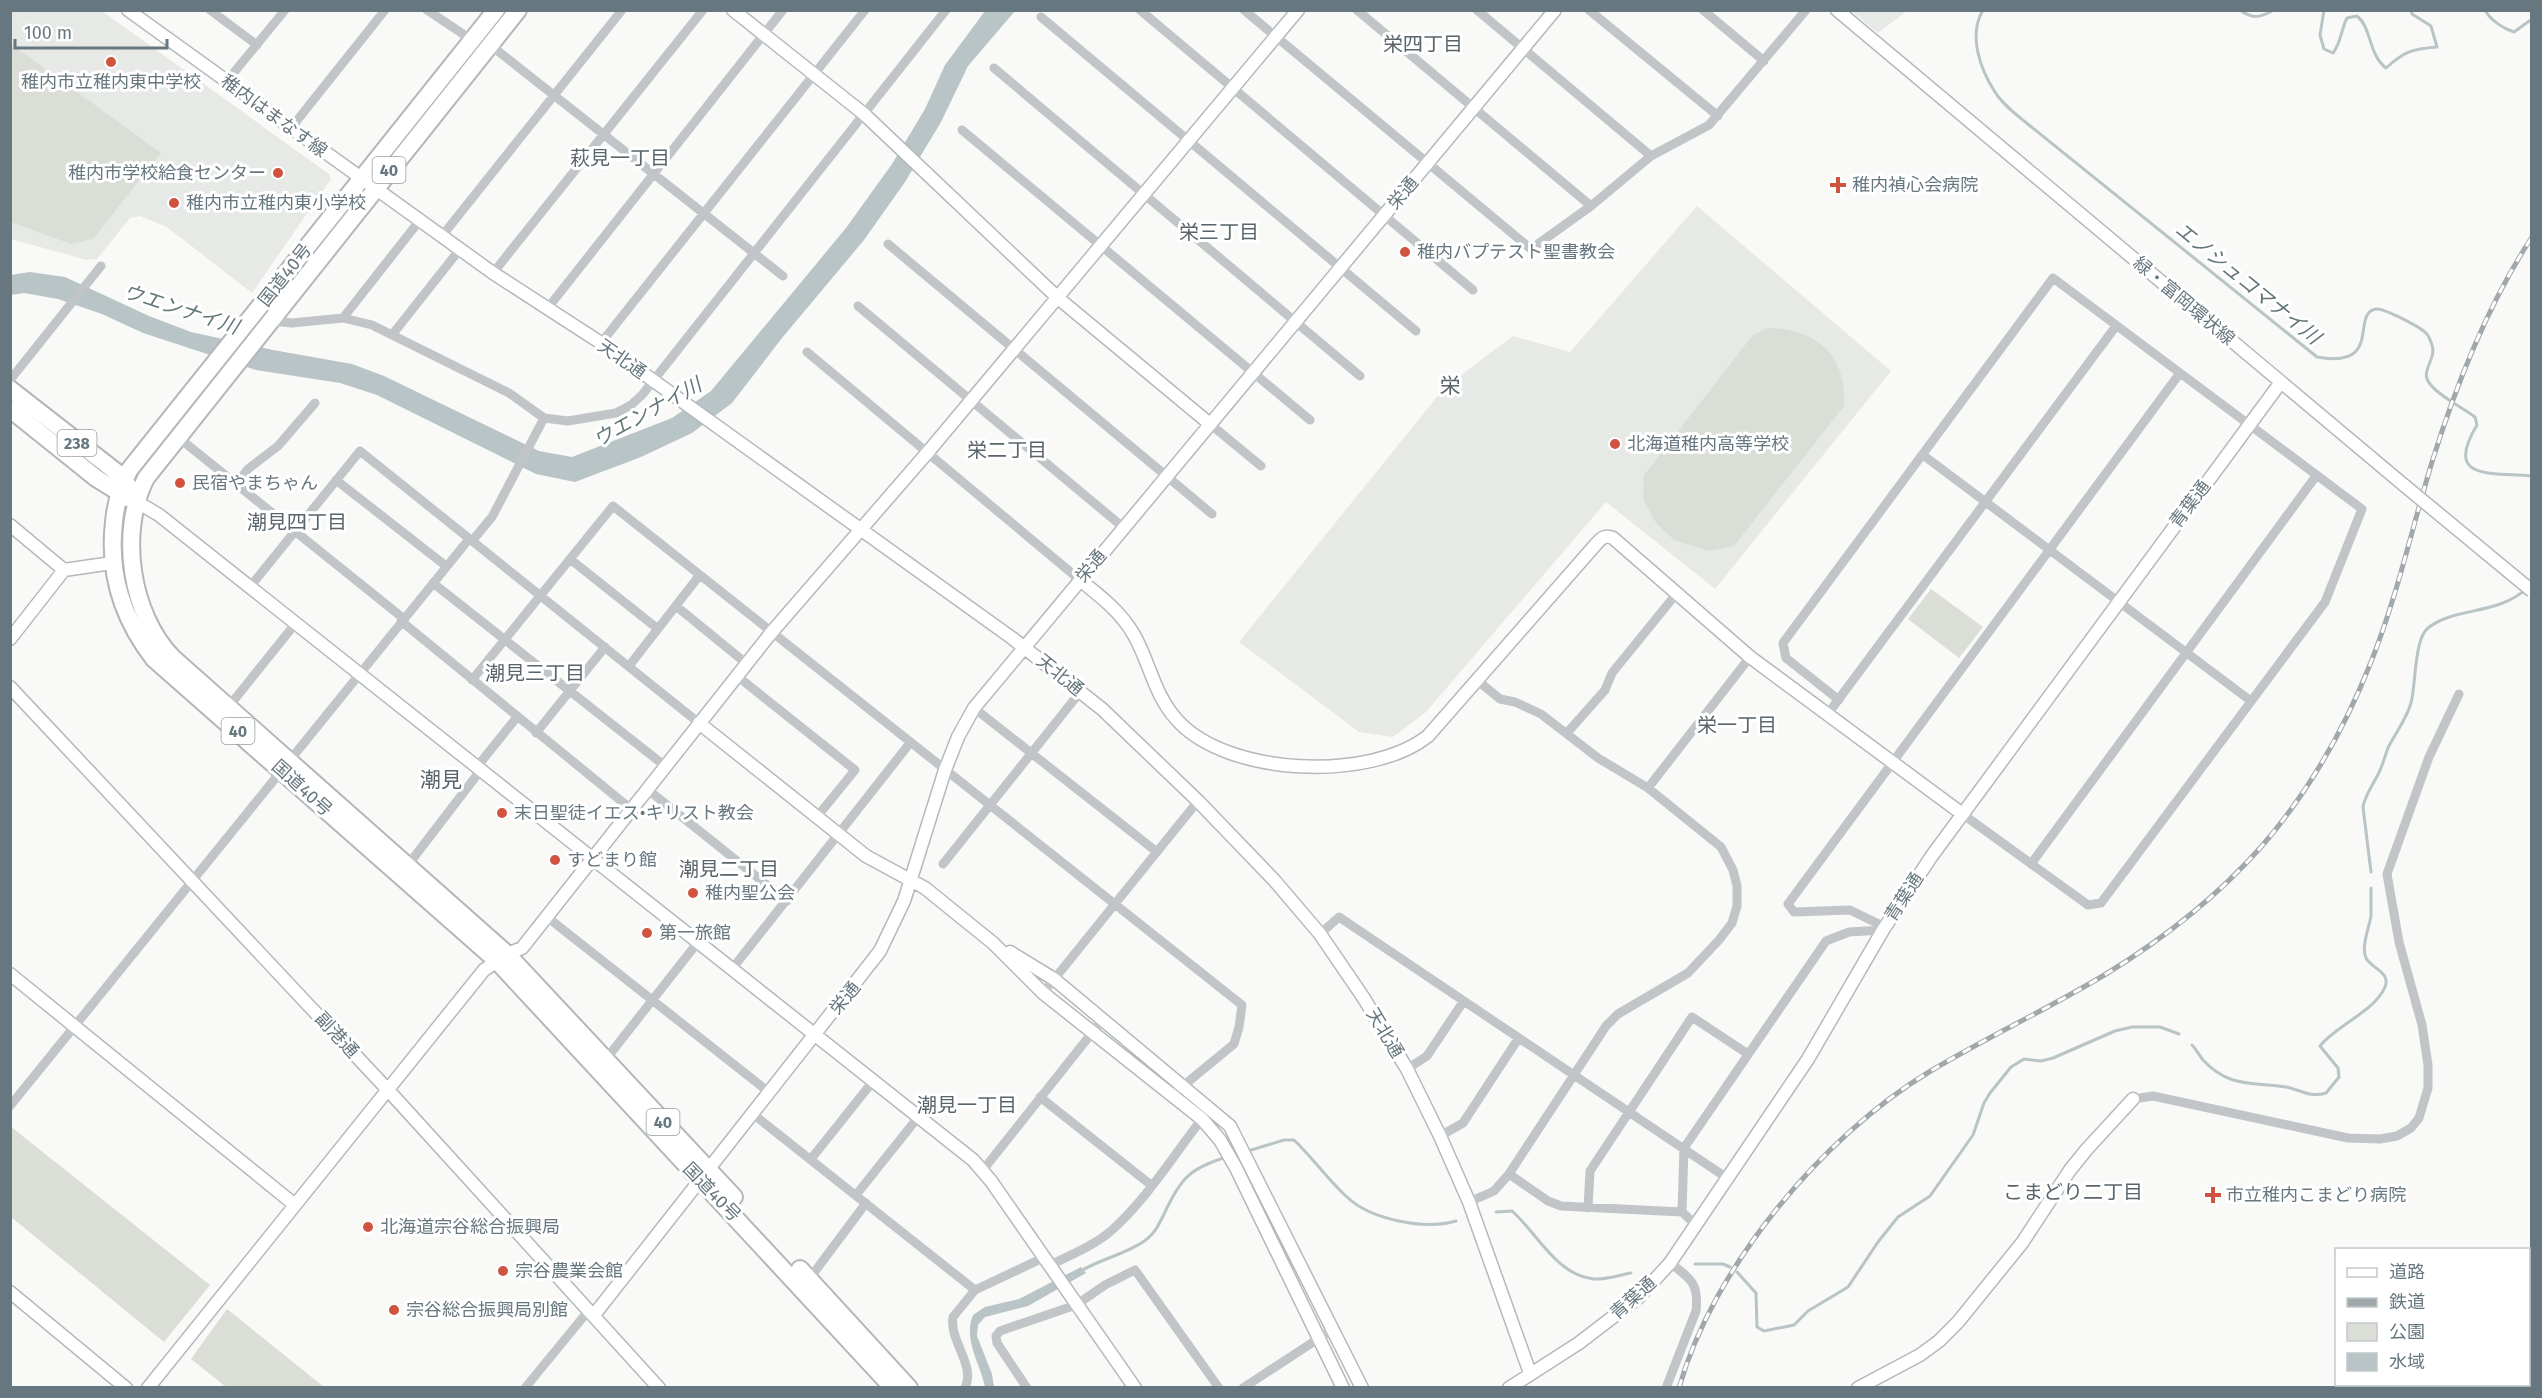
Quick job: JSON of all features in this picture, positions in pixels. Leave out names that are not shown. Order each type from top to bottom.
[{"type":"highway","name":"国道40号","points":[[225,712],[157,639],[138,597],[133,570],[132,546],[137,502],[146,478],[267,326],[496,10]]},
{"type":"highway","name":"国道40号","points":[[518,10],[247,324],[121,486],[114,526],[112,563],[122,607],[141,643],[161,665],[225,712],[502,958],[806,1284],[909,1388]]},
{"type":"highway","name":"238","points":[[10,389],[137,502]]},
{"type":"highway","name":"238","points":[[10,409],[121,486]]},
{"type":"highway","name":"国道40号","points":[[806,1284],[893,1388]]},
{"type":"street","name":"稚内はまなす線","points":[[128,10],[368,184]]},
{"type":"street","points":[[210,10],[257,45]]},
{"type":"street","points":[[227,81],[285,10]]},
{"type":"street","points":[[291,128],[385,10]]},
{"type":"street","points":[[427,10],[472,42],[491,44],[783,276]]},
{"type":"street","points":[[442,236],[622,10]]},
{"type":"street","points":[[493,273],[703,10]]},
{"type":"street","points":[[734,10],[864,114],[1058,298],[1261,466]]},
{"type":"street","points":[[547,309],[783,10]]},
{"type":"street","points":[[601,343],[865,10]]},
{"type":"street","points":[[267,326],[353,318],[509,393],[544,418],[568,421],[616,412],[631,405],[653,380],[946,10]]},
{"type":"street","points":[[1140,10],[1473,290]]},
{"type":"street","points":[[1244,10],[1531,249],[1591,206],[1651,156],[1709,125],[1806,10]]},
{"type":"street","points":[[148,1388],[484,970],[522,948],[771,633],[928,452],[1298,10]]},
{"type":"street","points":[[1358,10],[1591,206]]},
{"type":"street","points":[[1477,10],[1651,156]]},
{"type":"street","name":"栄通","points":[[592,1313],[705,1175],[880,951],[904,901],[945,770],[958,737],[974,708],[1555,10]]},
{"type":"street","points":[[1589,10],[1718,116]]},
{"type":"street","points":[[1703,10],[1764,61]]},
{"type":"street","name":"緑・富岡環状線","points":[[1837,10],[2532,591]]},
{"type":"street","points":[[1041,17],[1416,331]]},
{"type":"street","points":[[994,68],[1360,376]]},
{"type":"street","points":[[962,130],[1310,420]]},
{"type":"street","name":"天北通","points":[[368,184],[493,273],[601,343],[1024,647],[1081,691],[1122,727],[1198,801],[1267,872],[1320,934],[1363,997],[1407,1069],[1469,1202],[1530,1373]]},
{"type":"street","points":[[343,318],[420,220]]},
{"type":"street","points":[[888,244],[1212,514]]},
{"type":"street","points":[[392,335],[460,249]]},
{"type":"street","points":[[10,380],[101,266]]},
{"type":"street","points":[[807,352],[1108,602],[1134,634],[1164,705],[1178,722],[1219,749],[1256,760],[1292,766],[1327,767],[1374,760],[1405,751],[1428,736],[1605,536],[1613,538],[1750,657],[2088,906],[2101,903],[2325,602],[2362,509],[2053,278],[1783,643],[1786,658],[1839,700]]},
{"type":"street","points":[[858,306],[1124,528]]},
{"type":"street","points":[[1827,715],[2116,326]]},
{"type":"street","points":[[1884,929],[1850,910],[1794,912],[1788,904],[2180,373]]},
{"type":"street","name":"青葉通","points":[[1509,1388],[1579,1343],[1639,1297],[1670,1263],[1808,1059],[1884,929],[1961,813],[2281,382]]},
{"type":"street","points":[[236,484],[248,469],[278,446],[315,403]]},
{"type":"street","points":[[10,1106],[194,881],[446,566],[492,517],[508,482],[544,418]]},
{"type":"street","points":[[179,438],[632,809]]},
{"type":"street","points":[[249,588],[360,451],[837,835],[866,856],[911,879],[993,943],[1043,993],[1203,1119],[1236,1168],[1320,1336],[1343,1388]]},
{"type":"street","points":[[1923,456],[2251,701]]},
{"type":"street","points":[[2031,864],[2316,476]]},
{"type":"street","points":[[336,480],[446,566]]},
{"type":"street","points":[[137,502],[159,515],[358,675],[874,1080],[983,1170],[1135,1388]]},
{"type":"street","points":[[472,680],[613,506],[1113,905],[1242,1005],[1234,1044],[1172,1095]]},
{"type":"street","points":[[10,525],[64,570]]},
{"type":"street","points":[[112,563],[132,546]]},
{"type":"street","points":[[570,559],[658,629]]},
{"type":"street","points":[[10,639],[64,570],[112,563],[133,570]]},
{"type":"street","points":[[629,666],[699,576]]},
{"type":"street","points":[[433,583],[665,766]]},
{"type":"street","points":[[1567,733],[1605,690],[1612,674],[1677,593]]},
{"type":"street","points":[[676,606],[747,664]]},
{"type":"street","points":[[225,712],[295,624]]},
{"type":"street","points":[[536,732],[605,647]]},
{"type":"street","points":[[1648,788],[1750,657]]},
{"type":"street","points":[[737,676],[855,770],[816,818]]},
{"type":"street","points":[[1469,1202],[1494,1191],[1509,1174],[1606,1026],[1618,1014],[1688,973],[1703,959],[1732,923],[1737,906],[1737,886],[1733,870],[1721,847],[1648,788],[1598,758],[1531,708],[1500,699],[1477,680]]},
{"type":"street","name":"副港通","points":[[10,687],[388,1090],[659,1388]]},
{"type":"street","points":[[943,864],[1081,691]]},
{"type":"street","points":[[1858,1388],[1920,1355],[1939,1341],[1958,1322],[2022,1243],[2086,1149],[2133,1099],[2153,1096],[2348,1138],[2380,1139],[2397,1136],[2411,1128],[2419,1118],[2428,1088],[2427,1047],[2399,942],[2387,874],[2429,757],[2458,694]]},
{"type":"street","points":[[974,708],[1157,852]]},
{"type":"street","points":[[404,871],[517,717]]},
{"type":"street","points":[[732,969],[910,743]]},
{"type":"street","points":[[647,789],[787,900]]},
{"type":"street","points":[[1043,993],[1198,801]]},
{"type":"street","points":[[547,917],[770,1093]]},
{"type":"street","points":[[1320,934],[1339,917],[1727,1178]]},
{"type":"street","points":[[1682,1212],[1684,1148],[1826,941],[1850,932],[1884,929]]},
{"type":"street","points":[[602,1064],[698,942]]},
{"type":"street","points":[[993,943],[1054,979],[1220,1115],[1238,1138],[1250,1161],[1362,1388]]},
{"type":"street","points":[[10,974],[295,1205]]},
{"type":"street","points":[[1407,1069],[1427,1056],[1463,1002]]},
{"type":"street","points":[[1588,1208],[1590,1171],[1692,1017],[1748,1054]]},
{"type":"street","points":[[983,1170],[1103,1019]]},
{"type":"street","points":[[1440,1136],[1463,1123],[1518,1039]]},
{"type":"street","points":[[811,1159],[874,1080]]},
{"type":"street","points":[[1040,1097],[1151,1185]]},
{"type":"street","points":[[753,1114],[975,1290]]},
{"type":"street","points":[[856,1195],[919,1116]]},
{"type":"street","points":[[965,1388],[968,1374],[952,1324],[953,1317],[975,1290],[1078,1251],[1110,1231],[1151,1185],[1203,1119]]},
{"type":"street","points":[[1509,1174],[1548,1201],[1561,1206],[1682,1212],[1696,1225]]},
{"type":"street","points":[[806,1284],[866,1203]]},
{"type":"street","points":[[1666,1388],[1696,1311],[1698,1298],[1695,1285],[1670,1263]]},
{"type":"street","points":[[1027,1388],[998,1343],[996,1336],[1000,1331],[1074,1301],[1135,1270],[1219,1388]]},
{"type":"street","points":[[10,1292],[126,1388]]},
{"type":"street","points":[[525,1388],[592,1313]]},
{"type":"street","points":[[1244,1388],[1333,1329]]},
{"type":"shaded area","points":[[10,11],[102,11],[329,174],[331,179],[252,293],[167,227],[140,216],[130,218],[97,259],[87,260],[11,239]]},
{"type":"shaded area","points":[[1852,11],[1907,11],[1878,33]]},
{"type":"shaded area","name":"北海道稚内高等学校","points":[[1697,206],[1891,371],[1715,589],[1606,502],[1426,712],[1393,737],[1359,732],[1239,642],[1445,387],[1513,336],[1570,352]]},
{"type":"green space","points":[[11,44],[161,153],[93,239],[71,244],[11,222]]},
{"type":"green space","points":[[1768,328],[1801,334],[1815,340],[1826,349],[1840,373],[1844,388],[1844,406],[1734,546],[1709,551],[1674,540],[1656,523],[1643,499],[1644,475],[1753,335]]},
{"type":"green space","points":[[1931,589],[1983,627],[1959,658],[1908,619]]},
{"type":"green space","points":[[10,1126],[210,1285],[164,1342],[11,1217]]},
{"type":"green space","points":[[227,1309],[324,1387],[226,1387],[191,1359]]},
{"type":"water","points":[[985,11],[1015,11],[968,66],[941,122],[905,182],[864,240],[782,338],[732,403],[692,433],[641,457],[575,482],[536,474],[377,395],[340,383],[256,370],[143,333],[102,314],[58,299],[24,293],[11,295],[11,275],[30,272],[65,277],[149,316],[191,332],[352,364],[384,376],[539,451],[572,457],[672,418],[711,391],[846,228],[892,164],[925,109],[945,65]]},
{"type":"water","points":[[1081,1267],[1086,1273],[1028,1306],[985,1317],[978,1325],[977,1336],[992,1374],[994,1387],[985,1387],[971,1342],[970,1324],[973,1315],[985,1307],[1019,1299]]},
{"type":"waterway","name":"エノシュコマナイ川","points":[[1983,10],[1976,30],[1981,63],[1995,92],[2015,114],[2317,357],[2338,359],[2351,355],[2358,348],[2362,339],[2365,320],[2369,313],[2376,309],[2394,315],[2422,330],[2429,337],[2433,350],[2426,375],[2430,384],[2440,394],[2475,417],[2477,425],[2468,443],[2465,456],[2469,465],[2476,470],[2488,473],[2532,476]]},
{"type":"waterway","name":"エノシュコマナイ川","points":[[2240,10],[2257,16],[2274,10]]},
{"type":"waterway","name":"エノシュコマナイ川","points":[[2324,10],[2320,35],[2324,49],[2333,53],[2347,18],[2357,16],[2365,27],[2376,56],[2386,68],[2409,52],[2437,47],[2431,26],[2412,14],[2411,10]]},
{"type":"waterway","name":"エノシュコマナイ川","points":[[2485,10],[2498,24],[2514,32],[2532,19]]},
{"type":"waterway","name":"エノシュコマナイ川","points":[[2371,872],[2363,807],[2388,748],[2409,709],[2423,634],[2439,621],[2503,603],[2526,589]]},
{"type":"waterway","name":"エノシュコマナイ川","points":[[2192,1045],[2213,1069],[2232,1080],[2286,1087],[2310,1094],[2326,1093],[2339,1077],[2338,1068],[2320,1046],[2327,1038],[2365,1011],[2380,996],[2385,987],[2383,974],[2369,962],[2365,954],[2371,916],[2371,888]]},
{"type":"waterway","name":"エノシュコマナイ川","points":[[1737,1272],[1756,1293],[1757,1327],[1764,1331],[1794,1325],[1808,1311],[1848,1287],[1898,1217],[1930,1196],[1973,1135],[1984,1103],[2011,1067],[2024,1059],[2041,1061],[2053,1058],[2115,1031],[2132,1027],[2160,1027],[2179,1034]]},
{"type":"waterway","name":"エノシュコマナイ川","points":[[1248,1151],[1284,1140],[1294,1140],[1347,1197],[1370,1212],[1414,1223],[1456,1221]]},
{"type":"waterway","name":"エノシュコマナイ川","points":[[1081,1271],[1147,1239],[1155,1230],[1176,1191],[1188,1176],[1204,1165],[1227,1157]]},
{"type":"waterway","name":"エノシュコマナイ川","points":[[1496,1212],[1512,1211],[1558,1262],[1581,1276],[1598,1279],[1631,1273]]},
{"type":"waterway","name":"エノシュコマナイ川","points":[[1695,1264],[1723,1264],[1730,1267]]},
{"type":"railway","points":[[1679,1388],[1695,1342],[1745,1252],[1812,1168],[1850,1131],[1889,1099],[1929,1072],[2084,987],[2127,961],[2168,932],[2244,866],[2294,805],[2324,759],[2361,687],[2389,613],[2432,462],[2474,346],[2501,290],[2532,237]]},
{"type":"place","name":"稚内市立稚内東中学校","points":[[111,62]]},
{"type":"place","name":"稚内市学校給食センター","points":[[278,173]]},
{"type":"place","name":"稚内禎心会病院","points":[[1838,185]]},
{"type":"place","name":"稚内市立稚内東小学校","points":[[174,203]]},
{"type":"place","name":"稚内バプテスト聖書教会","points":[[1405,252]]},
{"type":"place","name":"北海道稚内高等学校","points":[[1615,444]]},
{"type":"place","name":"民宿やまちゃん","points":[[180,483]]},
{"type":"place","name":"末日聖徒イエス•キリスト教会","points":[[502,813]]},
{"type":"place","name":"すどまり館","points":[[555,860]]},
{"type":"place","name":"稚内聖公会","points":[[693,893]]},
{"type":"place","name":"第一旅館","points":[[647,933]]},
{"type":"place","name":"市立稚内こまどり病院","points":[[2213,1195]]},
{"type":"place","name":"北海道宗谷総合振興局","points":[[368,1227]]},
{"type":"place","name":"宗谷農業会館","points":[[503,1271]]},
{"type":"place","name":"宗谷総合振興局別館","points":[[394,1310]]},
{"type":"district","name":"栄四丁目","points":[[1423,44]]},
{"type":"district","name":"萩見一丁目","points":[[620,158]]},
{"type":"district","name":"栄三丁目","points":[[1219,232]]},
{"type":"district","name":"栄","points":[[1450,386]]},
{"type":"district","name":"栄二丁目","points":[[1007,450]]},
{"type":"district","name":"潮見四丁目","points":[[297,522]]},
{"type":"district","name":"潮見三丁目","points":[[535,673]]},
{"type":"district","name":"栄一丁目","points":[[1737,725]]},
{"type":"district","name":"潮見","points":[[441,780]]},
{"type":"district","name":"潮見二丁目","points":[[729,869]]},
{"type":"district","name":"潮見一丁目","points":[[967,1105]]},
{"type":"district","name":"こまどり二丁目","points":[[2073,1192]]},
{"type":"water label","name":"ウエンナイ川","points":[[181,309]]},
{"type":"water label","name":"ウエンナイ川","points":[[647,412]]}]
